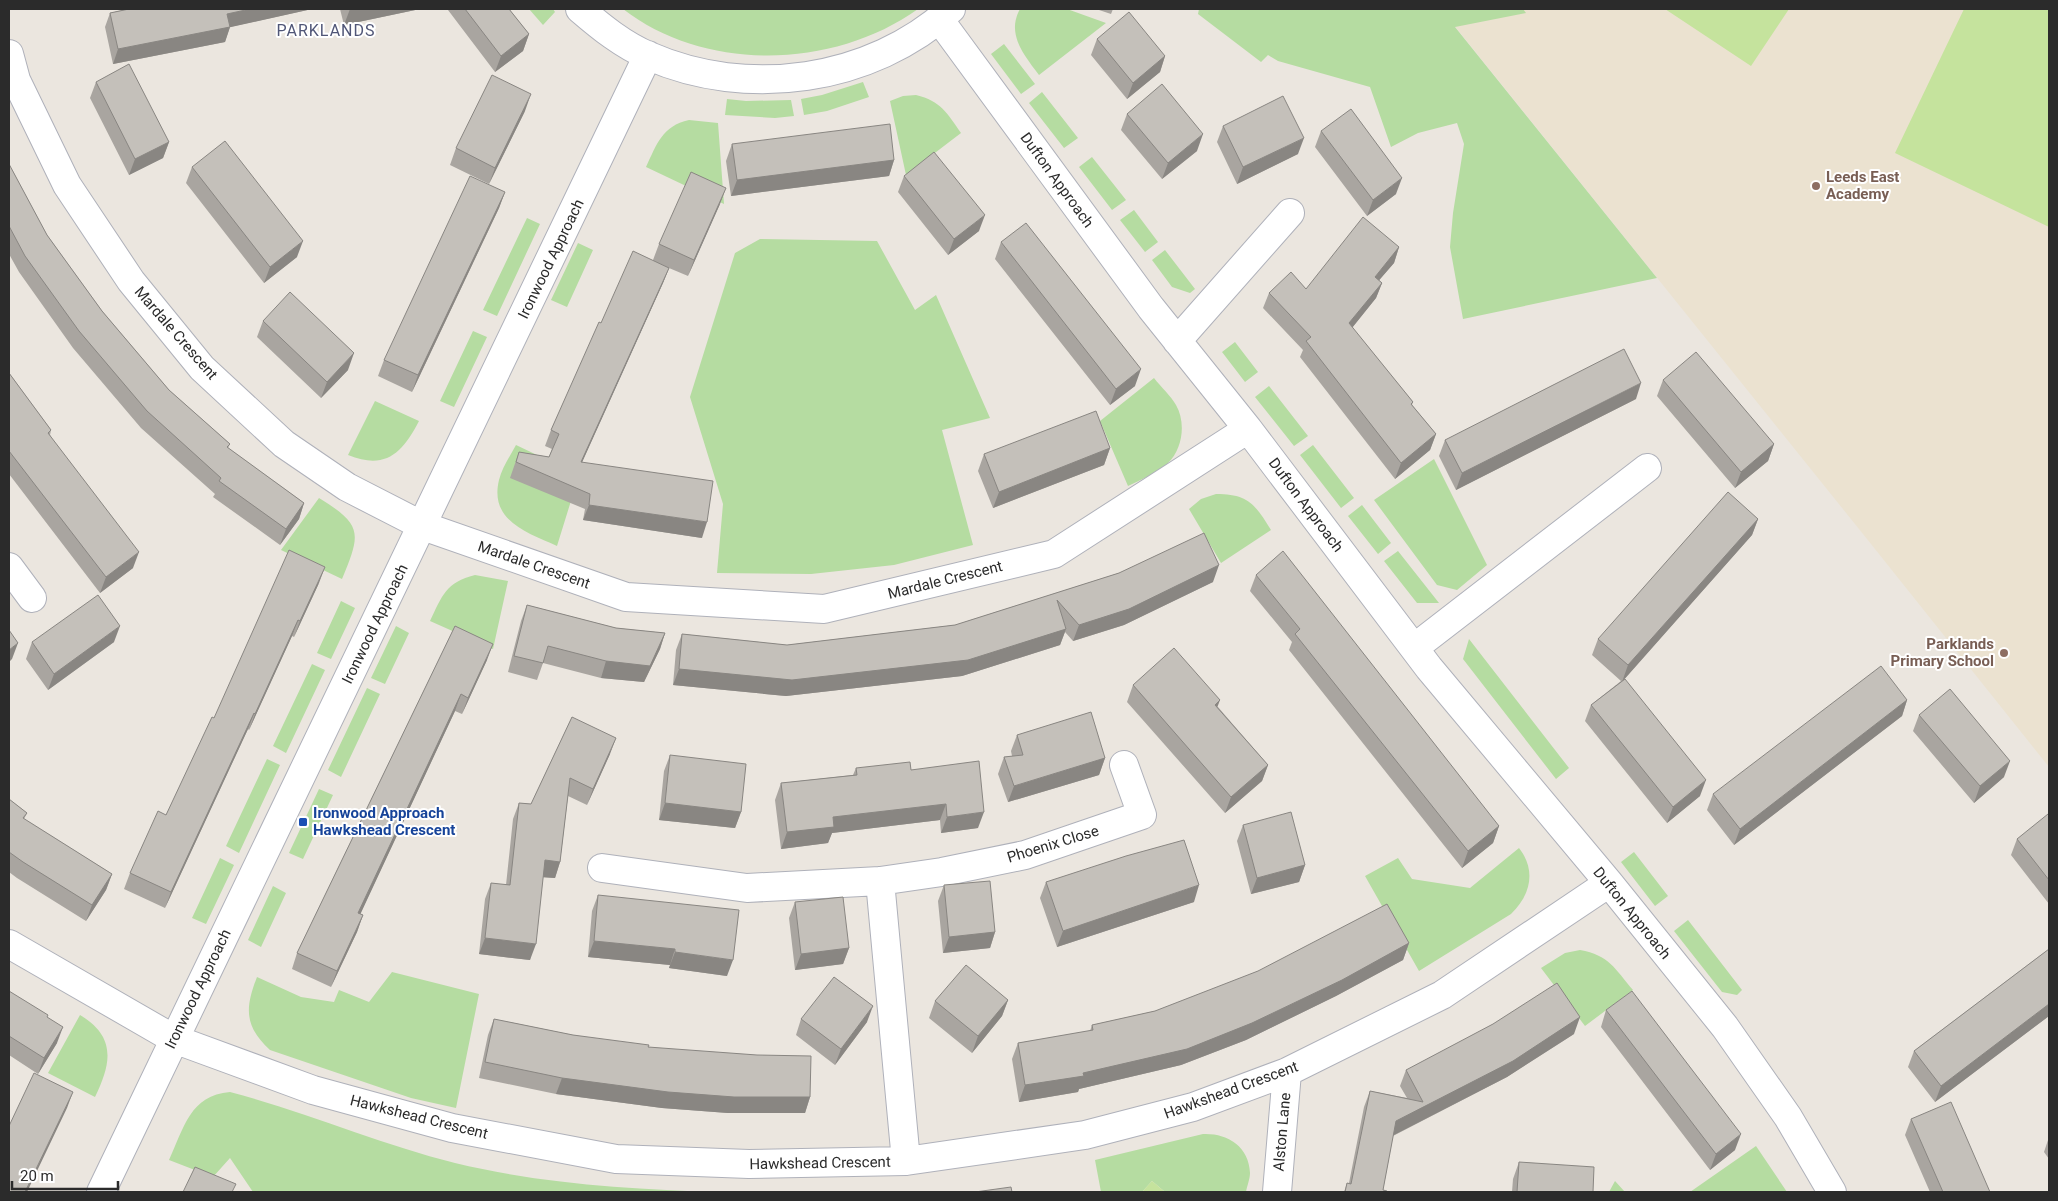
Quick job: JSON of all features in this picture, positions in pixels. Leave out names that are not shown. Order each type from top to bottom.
[{"type":"street","points":[[580,9],[624,42],[648,55],[703,73],[731,78],[788,78],[845,68],[898,46],[945,14]]},
{"type":"street","name":"Dufton Approach","points":[[945,14],[1177,341],[1248,429],[1414,648],[1609,883],[1725,1028],[1788,1118],[1832,1192]]},
{"type":"street","name":"Mardale Crescent","points":[[9,54],[16,80],[67,184],[131,281],[202,368],[284,444],[347,487],[423,526],[626,597],[824,609],[1054,554],[1248,429]]},
{"type":"street","name":"Ironwood Approach","points":[[101,1192],[648,55]]},
{"type":"street","points":[[1177,341],[1290,213]]},
{"type":"street","points":[[1414,648],[1646,468]]},
{"type":"street","points":[[9,567],[32,598]]},
{"type":"street","name":"Phoenix Close","points":[[602,868],[747,888],[880,881],[942,872],[1025,856],[1142,815],[1124,765]]},
{"type":"street","points":[[880,881],[906,1161]]},
{"type":"street","name":"Hawkshead Crescent","points":[[9,944],[174,1039],[313,1090],[433,1123],[616,1159],[749,1164],[906,1161],[1085,1135],[1193,1107],[1287,1072],[1442,995],[1609,883]]},
{"type":"street","name":"Alston Lane","points":[[1277,1192],[1287,1072]]},
{"type":"shaded area","name":"Leeds East Academy","points":[[1441,9],[2049,9],[2049,767],[1867,539]]},
{"type":"green space","points":[[529,9],[553,9],[555,12],[543,25]]},
{"type":"green space","points":[[623,9],[918,9],[885,29],[848,43],[810,52],[770,56],[731,53],[692,44],[656,30]]},
{"type":"green space","points":[[1020,9],[1067,9],[1106,23],[1039,75],[1023,52],[1016,36],[1016,18]]},
{"type":"green space","points":[[1199,9],[1523,9],[1526,13],[1455,27],[1657,278],[1463,319],[1450,247],[1453,213],[1464,144],[1457,123],[1418,133],[1391,147],[1370,87],[1278,61],[1268,55],[1261,62],[1198,14]]},
{"type":"green space","points":[[1665,9],[1789,9],[1751,66]]},
{"type":"green space","points":[[1964,9],[2049,9],[2049,227],[1895,153]]},
{"type":"green space","points":[[1004,44],[1035,84],[1021,94],[991,54]]},
{"type":"green space","points":[[863,82],[869,97],[827,111],[804,115],[801,99],[822,95]]},
{"type":"green space","points":[[1042,92],[1078,138],[1064,148],[1029,103]]},
{"type":"green space","points":[[916,95],[938,104],[961,133],[906,175],[890,101],[903,96]]},
{"type":"green space","points":[[727,99],[746,101],[791,100],[794,116],[775,118],[725,115]]},
{"type":"green space","points":[[689,120],[718,123],[724,204],[646,167],[657,144],[666,131]]},
{"type":"green space","points":[[1092,157],[1126,200],[1112,210],[1079,167]]},
{"type":"green space","points":[[1134,210],[1158,242],[1145,252],[1120,220]]},
{"type":"green space","points":[[527,218],[540,224],[497,316],[483,310]]},
{"type":"green space","points":[[760,239],[877,241],[915,310],[936,295],[990,418],[942,430],[973,545],[894,565],[811,574],[717,573],[723,504],[690,397],[735,253]]},
{"type":"green space","points":[[578,243],[593,250],[567,307],[551,300]]},
{"type":"green space","points":[[1165,250],[1195,289],[1190,293],[1172,287],[1152,260]]},
{"type":"green space","points":[[473,331],[487,337],[454,407],[440,401]]},
{"type":"green space","points":[[1235,342],[1258,372],[1245,382],[1222,352]]},
{"type":"green space","points":[[1154,378],[1171,398],[1179,412],[1182,427],[1180,443],[1168,463],[1149,476],[1128,486],[1100,421]]},
{"type":"green space","points":[[1269,386],[1308,436],[1294,446],[1255,397]]},
{"type":"green space","points":[[375,401],[419,421],[406,442],[391,456],[382,460],[372,461],[348,455]]},
{"type":"green space","points":[[516,445],[579,475],[557,546],[513,524],[500,506],[497,494],[499,480]]},
{"type":"green space","points":[[1313,445],[1354,498],[1341,508],[1300,455]]},
{"type":"green space","points":[[1434,459],[1487,565],[1457,590],[1437,585],[1374,500]]},
{"type":"green space","points":[[1216,494],[1236,496],[1250,502],[1271,530],[1221,563],[1189,509],[1201,499]]},
{"type":"green space","points":[[319,498],[344,516],[351,523],[354,531],[353,551],[342,579],[281,550]]},
{"type":"green space","points":[[1362,505],[1391,543],[1378,554],[1348,516]]},
{"type":"green space","points":[[1398,551],[1439,603],[1417,603],[1384,561]]},
{"type":"green space","points":[[475,575],[508,581],[493,649],[430,621],[446,591],[457,582]]},
{"type":"green space","points":[[341,601],[355,608],[331,659],[317,653]]},
{"type":"green space","points":[[396,626],[409,633],[385,684],[371,678]]},
{"type":"green space","points":[[1469,639],[1569,768],[1556,779],[1463,659]]},
{"type":"green space","points":[[312,664],[325,670],[286,753],[273,746]]},
{"type":"green space","points":[[367,688],[380,694],[341,777],[328,770]]},
{"type":"green space","points":[[267,759],[280,765],[239,853],[226,846]]},
{"type":"green space","points":[[319,789],[333,795],[303,859],[289,853]]},
{"type":"green space","points":[[1519,848],[1528,865],[1529,883],[1527,891],[1518,907],[1511,914],[1419,971],[1365,876],[1398,858],[1412,879],[1470,888]]},
{"type":"green space","points":[[1634,852],[1668,896],[1655,906],[1621,862]]},
{"type":"green space","points":[[220,858],[234,865],[206,924],[192,918]]},
{"type":"green space","points":[[273,886],[286,893],[261,947],[248,940]]},
{"type":"green space","points":[[1688,920],[1742,990],[1737,995],[1722,992],[1674,931]]},
{"type":"green space","points":[[1580,950],[1590,952],[1605,959],[1633,990],[1585,1026],[1541,968],[1565,953]]},
{"type":"green space","points":[[392,972],[479,994],[456,1108],[411,1098],[270,1050],[261,1041],[251,1025],[249,1016],[250,998],[257,977],[301,997],[334,1002],[339,990],[369,1002]]},
{"type":"green space","points":[[80,1015],[92,1023],[100,1032],[107,1052],[105,1073],[95,1097],[48,1073]]},
{"type":"green space","points":[[230,1092],[427,1155],[488,1170],[554,1181],[719,1192],[253,1192],[230,1158],[213,1177],[169,1160],[184,1125],[197,1106],[217,1094]]},
{"type":"green space","points":[[1203,1134],[1212,1134],[1228,1139],[1235,1143],[1246,1155],[1250,1178],[1246,1192],[1165,1192],[1152,1181],[1142,1192],[1101,1192],[1095,1160]]},
{"type":"green space","points":[[1756,1146],[1787,1192],[1690,1192]]},
{"type":"green space","points":[[1152,1181],[1165,1192],[1142,1192]]},
{"type":"green space","points":[[1615,1181],[1625,1192],[1609,1192]]},
{"type":"building","points":[[129,9],[250,9],[227,14],[230,27],[118,49],[110,13]]},
{"type":"building","points":[[465,9],[509,9],[529,34],[501,56]]},
{"type":"building","points":[[1129,12],[1165,56],[1133,83],[1097,39]]},
{"type":"building","points":[[129,64],[169,142],[135,159],[96,82]]},
{"type":"building","points":[[492,75],[531,94],[495,168],[456,148]]},
{"type":"building","points":[[1162,84],[1203,134],[1168,163],[1127,114]]},
{"type":"building","points":[[1283,96],[1304,138],[1243,167],[1223,126]]},
{"type":"building","points":[[1351,109],[1402,178],[1373,200],[1321,131]]},
{"type":"building","points":[[890,124],[894,160],[737,180],[732,144]]},
{"type":"building","points":[[225,141],[303,241],[270,267],[192,167]]},
{"type":"building","points":[[934,152],[985,215],[954,239],[904,176]]},
{"type":"building","points":[[9,164],[47,235],[102,311],[169,390],[230,444],[227,447],[304,503],[286,529],[219,481],[221,478],[147,411],[79,331],[25,256],[9,226]]},
{"type":"building","points":[[691,172],[726,188],[694,260],[659,244]]},
{"type":"building","points":[[470,176],[505,192],[418,375],[384,360]]},
{"type":"building","points":[[1363,217],[1399,247],[1375,277],[1382,283],[1349,323],[1413,402],[1411,404],[1436,434],[1401,463],[1306,341],[1311,337],[1269,293],[1291,272],[1306,289]]},
{"type":"building","points":[[1026,223],[1141,369],[1116,389],[1001,242]]},
{"type":"building","points":[[633,251],[669,268],[581,462],[713,481],[707,522],[589,505],[590,494],[516,462],[519,452],[549,457],[559,434],[551,430]]},
{"type":"building","points":[[290,292],[354,353],[327,382],[263,321]]},
{"type":"building","points":[[1624,349],[1641,383],[1462,473],[1445,440]]},
{"type":"building","points":[[1696,352],[1774,444],[1741,472],[1663,380]]},
{"type":"building","points":[[9,373],[51,430],[48,433],[139,552],[106,577],[9,451]]},
{"type":"building","points":[[1096,411],[1110,448],[999,492],[984,454]]},
{"type":"building","points":[[1728,492],[1758,519],[1628,665],[1598,639]]},
{"type":"building","points":[[1204,533],[1219,565],[1129,609],[1079,625],[1057,600],[1066,629],[968,660],[792,680],[679,669],[682,634],[787,645],[955,625],[1119,573]]},
{"type":"building","points":[[289,550],[325,567],[300,621],[298,620],[171,892],[130,873],[158,811],[166,815],[212,717],[214,718]]},
{"type":"building","points":[[1283,551],[1499,826],[1468,851],[1295,634],[1300,629],[1256,575]]},
{"type":"building","points":[[98,595],[120,626],[54,674],[32,642]]},
{"type":"building","points":[[527,605],[616,628],[665,633],[650,666],[606,661],[548,646],[543,663],[514,656]]},
{"type":"building","points":[[455,626],[493,644],[468,698],[461,694],[358,913],[363,915],[337,971],[297,953]]},
{"type":"building","points":[[9,630],[18,643],[9,650]]},
{"type":"building","points":[[1174,648],[1220,700],[1215,705],[1268,765],[1231,797],[1133,685]]},
{"type":"building","points":[[1881,666],[1907,700],[1740,829],[1713,794]]},
{"type":"building","points":[[1625,679],[1706,780],[1673,807],[1591,705]]},
{"type":"building","points":[[1950,689],[2010,761],[1980,786],[1919,715]]},
{"type":"building","points":[[1091,712],[1105,758],[1014,786],[1004,757],[1023,755],[1017,735]]},
{"type":"building","points":[[572,717],[616,738],[593,789],[570,778],[560,862],[545,860],[536,944],[485,938],[491,883],[510,885],[519,803],[531,804]]},
{"type":"building","points":[[670,755],[746,764],[741,812],[665,803]]},
{"type":"building","points":[[979,761],[984,812],[947,817],[946,804],[833,817],[834,827],[787,832],[781,783],[857,775],[856,768],[910,762],[911,770]]},
{"type":"building","points":[[9,799],[27,813],[23,818],[112,874],[92,905],[9,852]]},
{"type":"building","points":[[1291,812],[1305,865],[1257,878],[1243,825]]},
{"type":"building","points":[[2048,814],[2049,816],[2049,880],[2017,839]]},
{"type":"building","points":[[1184,840],[1199,885],[1063,931],[1046,882],[1126,856]]},
{"type":"building","points":[[990,881],[995,932],[949,937],[944,885]]},
{"type":"building","points":[[598,895],[739,910],[733,960],[675,952],[675,949],[594,941]]},
{"type":"building","points":[[843,897],[849,948],[801,954],[795,902]]},
{"type":"building","points":[[1387,904],[1409,943],[1342,980],[1252,1023],[1187,1049],[1083,1073],[1084,1076],[1025,1085],[1018,1043],[1093,1030],[1092,1025],[1155,1011],[1258,971]]},
{"type":"building","points":[[2049,949],[2049,1004],[1941,1086],[1914,1051]]},
{"type":"building","points":[[966,965],[1008,1000],[978,1036],[935,1001]]},
{"type":"building","points":[[834,977],[873,1006],[841,1049],[801,1019]]},
{"type":"building","points":[[1557,983],[1580,1017],[1513,1061],[1396,1121],[1383,1190],[1387,1191],[1345,1192],[1347,1183],[1351,1184],[1370,1091],[1423,1102],[1406,1070],[1493,1024]]},
{"type":"building","points":[[9,991],[48,1015],[47,1017],[63,1027],[44,1058],[9,1036]]},
{"type":"building","points":[[1632,991],[1741,1134],[1716,1154],[1606,1010]]},
{"type":"building","points":[[494,1019],[573,1035],[649,1045],[648,1047],[757,1055],[811,1056],[810,1097],[734,1097],[668,1092],[562,1078],[485,1062]]},
{"type":"building","points":[[34,1073],[73,1092],[25,1192],[9,1192],[9,1126]]},
{"type":"building","points":[[1951,1102],[1990,1192],[1943,1192],[1911,1119]]},
{"type":"building","points":[[1519,1162],[1594,1167],[1593,1192],[1517,1192]]},
{"type":"building","points":[[195,1167],[236,1184],[232,1192],[183,1192]]},
{"type":"building","points":[[1011,1187],[1012,1192],[975,1192]]},
{"type":"place","name":"Leeds East Academy","points":[[1816,186]]},
{"type":"place","name":"Parklands Primary School","points":[[2004,653]]},
{"type":"place","name":"Ironwood Approach Hawkshead Crescent","points":[[303,822]]},
{"type":"district","name":"PARKLANDS","points":[[326,30]]}]
